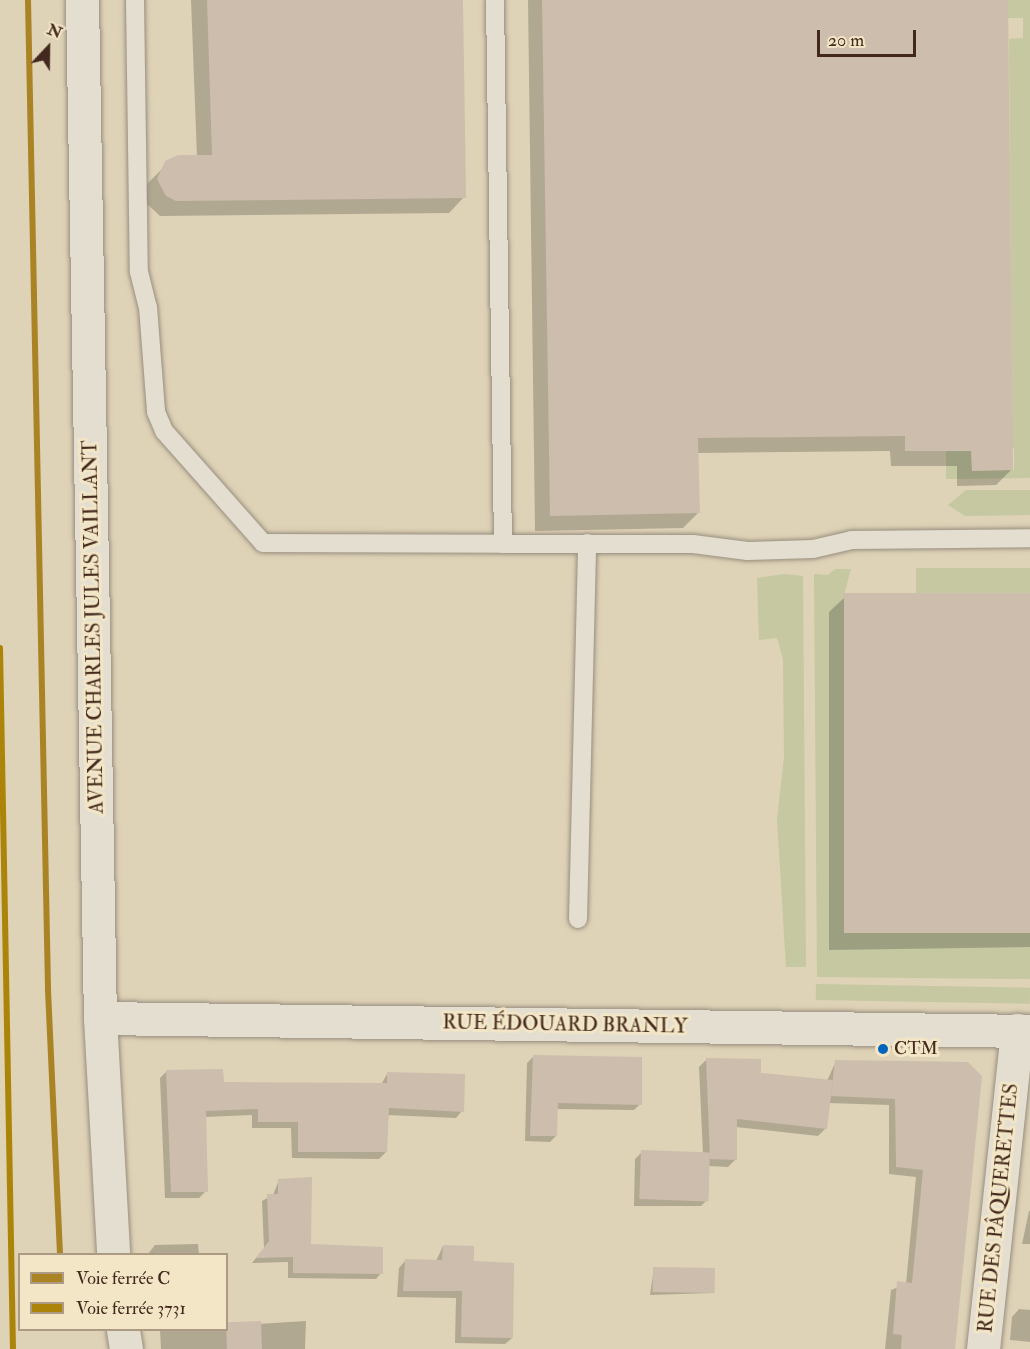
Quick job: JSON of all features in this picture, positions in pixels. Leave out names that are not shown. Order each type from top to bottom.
[{"type":"street","name":"AVENUE CHARLES JULES VAILLANT","points":[[82,0],[100,1018],[113,1253]]},
{"type":"street","name":"RUE ÉDOUARD BRANLY","points":[[100,1018],[1023,1030]]},
{"type":"street","name":"RUE DES PÂQUERETTES","points":[[983,1349],[1023,1030]]},
{"type":"street","points":[[123,1331],[126,1349]]},
{"type":"lane","points":[[135,0],[138,272],[148,306],[156,412],[164,431],[263,543],[693,544],[748,551],[813,549],[851,540],[1030,538]]},
{"type":"lane","points":[[495,0],[503,544]]},
{"type":"lane","points":[[578,919],[587,543]]},
{"type":"green space","points":[[1008,0],[1030,0],[1030,478],[946,479],[946,435],[1012,433],[1009,39],[1023,38],[1023,18],[1008,18]],"holes":[[[1014,448],[1014,470],[972,471],[971,449]]]},
{"type":"green space","points":[[966,490],[1030,490],[1030,515],[965,516],[948,505]]},
{"type":"green space","points":[[916,568],[1030,568],[1030,593],[916,593]]},
{"type":"green space","points":[[835,569],[851,569],[844,595],[1030,933],[1030,979],[817,977],[814,574],[828,575]]},
{"type":"green space","points":[[784,574],[803,576],[806,967],[786,967],[777,820],[784,757],[783,659],[777,638],[759,640],[757,578]]},
{"type":"green space","points":[[816,984],[1030,988],[1030,1004],[816,1000]]},
{"type":"building","points":[[207,0],[463,0],[466,198],[176,201],[166,196],[157,179],[165,161],[178,155],[212,155]]},
{"type":"building","points":[[542,0],[1008,0],[1013,470],[972,471],[971,451],[905,451],[905,436],[698,438],[700,513],[550,516]]},
{"type":"building","points":[[844,593],[1030,593],[1030,933],[844,933]]},
{"type":"building","points":[[533,1055],[642,1057],[642,1105],[558,1103],[557,1136],[530,1136]]},
{"type":"building","points":[[706,1058],[761,1059],[761,1073],[833,1080],[827,1129],[737,1119],[737,1160],[710,1159]]},
{"type":"building","points":[[835,1060],[968,1062],[982,1076],[955,1349],[901,1349],[902,1335],[893,1334],[897,1281],[912,1283],[923,1170],[896,1167],[895,1099],[831,1096]]},
{"type":"building","points":[[223,1069],[224,1082],[387,1083],[387,1072],[465,1074],[464,1112],[389,1108],[387,1152],[298,1152],[298,1122],[258,1122],[258,1109],[206,1111],[208,1192],[171,1192],[166,1070]]},
{"type":"building","points":[[641,1150],[710,1152],[708,1201],[639,1199]]},
{"type":"building","points":[[312,1177],[311,1244],[383,1247],[383,1274],[293,1273],[293,1257],[256,1258],[269,1241],[267,1194],[278,1194],[278,1179]]},
{"type":"building","points":[[443,1245],[474,1246],[474,1261],[514,1263],[513,1338],[461,1337],[462,1291],[403,1291],[405,1259],[442,1260]]},
{"type":"building","points":[[653,1267],[715,1268],[715,1293],[653,1292]]},
{"type":"building","points":[[261,1321],[262,1349],[227,1349],[228,1322]]},
{"type":"rail line","name":"C","points":[[28,0],[48,990],[60,1253]]},
{"type":"rail line","name":"3731","points":[[0,648],[13,1349]]},
{"type":"place","name":"CTM","points":[[883,1049]]}]
